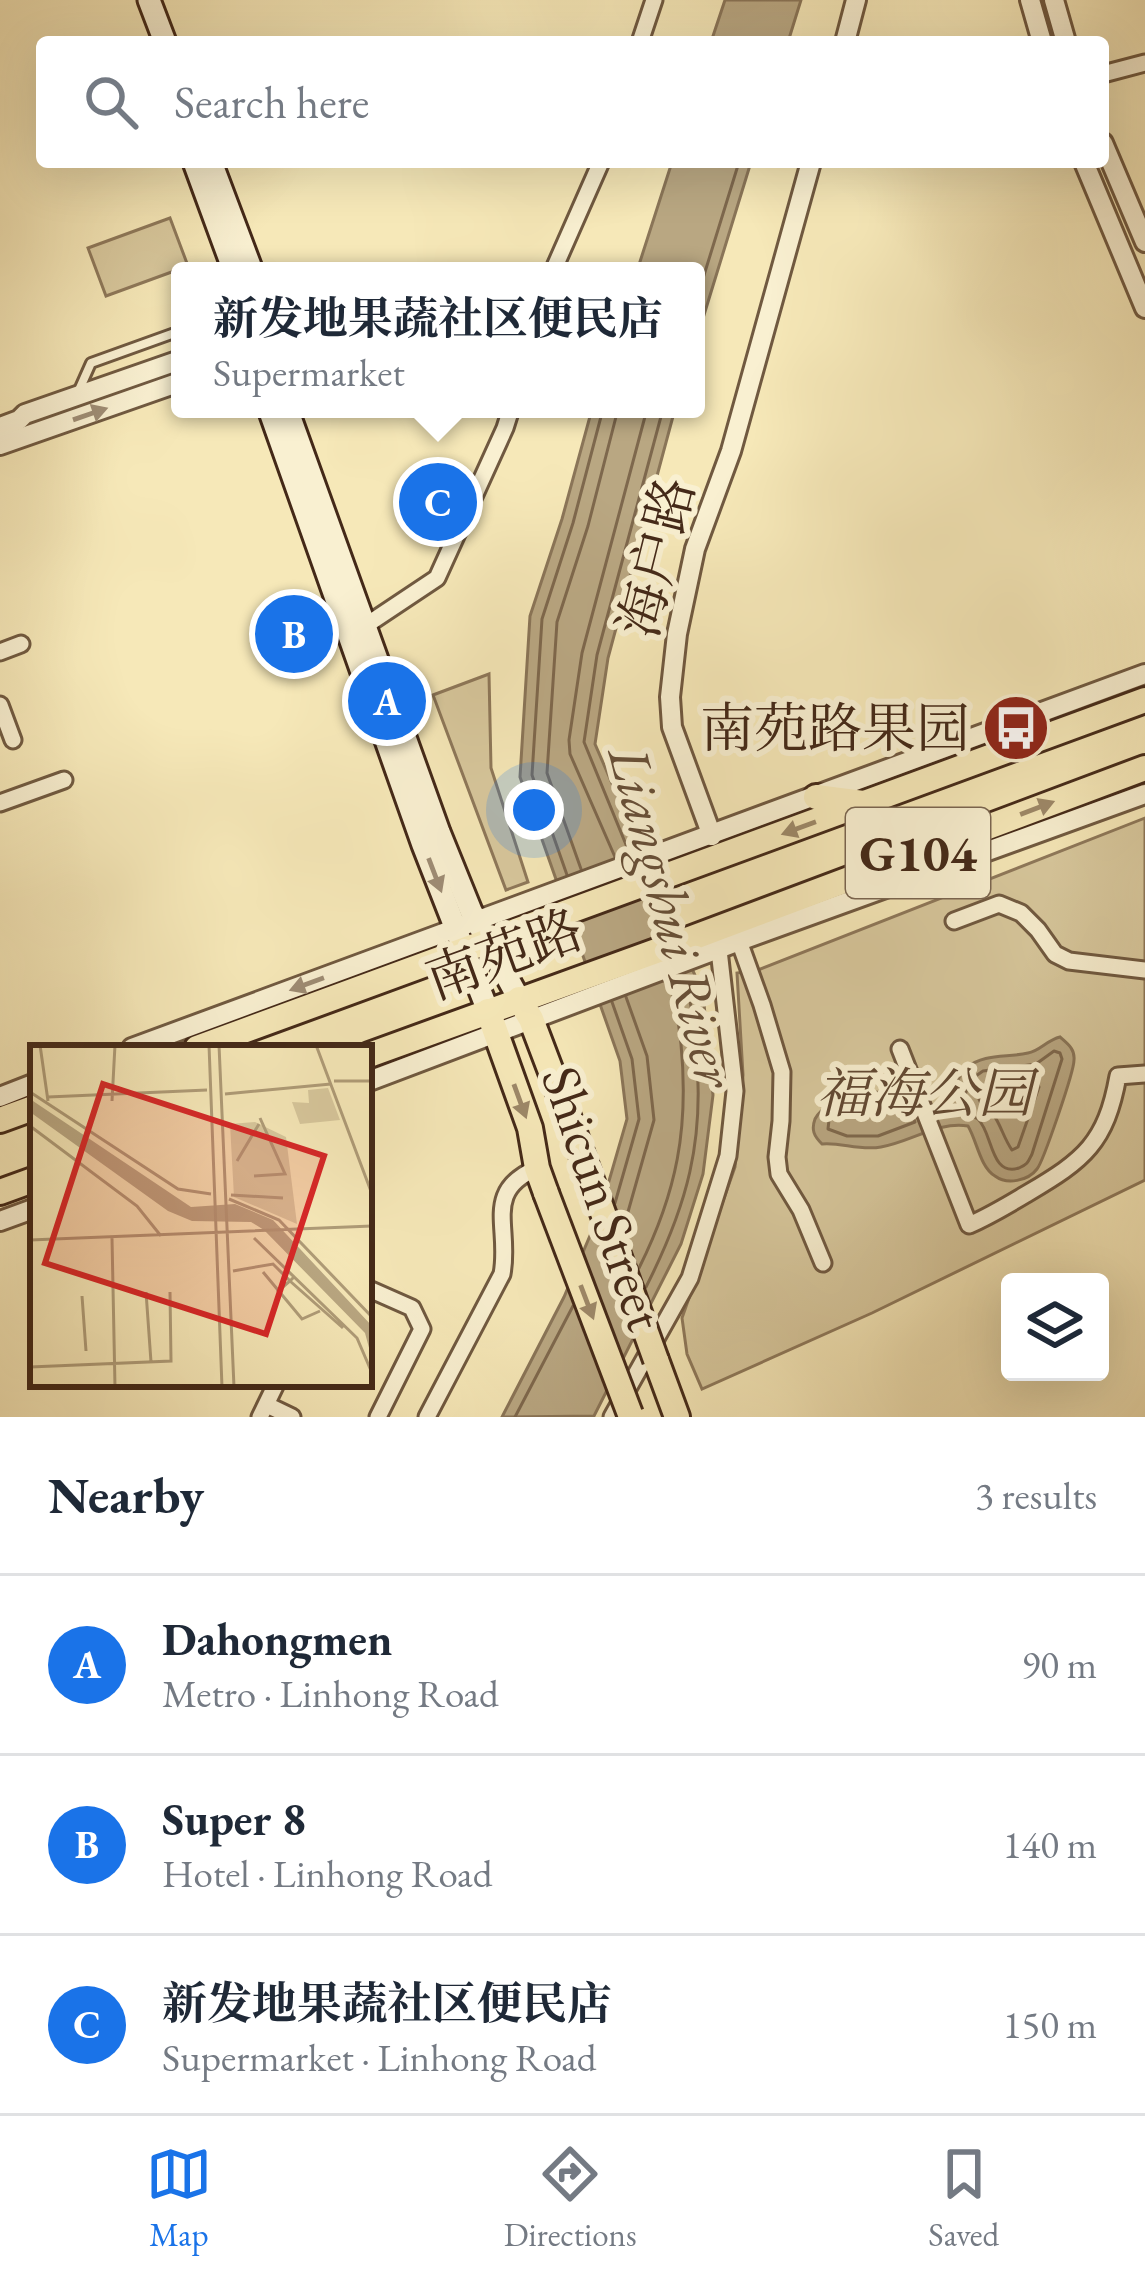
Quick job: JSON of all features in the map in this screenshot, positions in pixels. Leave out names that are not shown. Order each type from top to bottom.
[{"type":"main road","points":[[136,0],[149,36]]},
{"type":"main road","points":[[149,0],[163,36]]},
{"type":"main road","points":[[196,168],[231,262]]},
{"type":"main road","points":[[213,168],[249,262]]},
{"type":"main road","points":[[272,418],[423,845],[472,936],[525,1009]]},
{"type":"main road","points":[[290,418],[471,911],[472,936],[492,1022]]},
{"type":"main road","name":"G104","points":[[667,865],[744,849],[1145,700]]},
{"type":"main road","name":"南苑路","points":[[372,1054],[492,1022],[703,948],[854,878],[1145,768]]},
{"type":"main road","points":[[817,797],[865,804]]},
{"type":"main road","points":[[744,849],[752,821]]},
{"type":"main road","points":[[917,853],[946,867]]},
{"type":"main road","name":"南苑路","points":[[204,1045],[472,936],[667,865]]},
{"type":"main road","points":[[842,905],[854,878]]},
{"type":"main road","name":"Shicun Street","points":[[525,1009],[677,1417]]},
{"type":"main road","name":"Shicun Street","points":[[492,1022],[530,1128],[541,1181],[624,1416]]},
{"type":"main road","points":[[0,1120],[30,1109]]},
{"type":"main road","points":[[0,1192],[30,1181]]},
{"type":"street","points":[[642,36],[654,0]]},
{"type":"street","points":[[847,36],[856,0]]},
{"type":"street","points":[[1030,0],[1040,36]]},
{"type":"street","points":[[1054,0],[1064,36]]},
{"type":"street","points":[[1109,72],[1145,63]]},
{"type":"street","points":[[1109,156],[1145,242]]},
{"type":"street","points":[[557,262],[598,168]]},
{"type":"street","name":"海户路","points":[[712,836],[672,727],[670,697],[677,634],[695,548],[731,451],[810,168]]},
{"type":"street","points":[[1087,168],[1145,308]]},
{"type":"street","points":[[0,427],[171,363]]},
{"type":"street","points":[[0,446],[171,385]]},
{"type":"street","points":[[365,626],[437,578],[508,418]]},
{"type":"street","points":[[0,652],[21,644]]},
{"type":"street","points":[[667,865],[712,836],[1145,674]]},
{"type":"street","points":[[0,705],[13,740]]},
{"type":"street","points":[[0,803],[64,780]]},
{"type":"street","points":[[624,1416],[690,1278],[728,1156],[735,1090],[703,948],[739,941],[1145,794]]},
{"type":"street","points":[[954,921],[999,904],[1021,913],[1055,953],[1069,961],[1145,970]]},
{"type":"street","points":[[141,1045],[472,936]]},
{"type":"street","points":[[739,941],[782,1072],[779,1174],[801,1210],[823,1263]]},
{"type":"street","points":[[372,1081],[492,1022]]},
{"type":"street","points":[[900,1049],[969,1225],[1071,1168],[1096,1139],[1112,1110],[1118,1076],[1145,1074]]},
{"type":"street","points":[[0,1096],[30,1085]]},
{"type":"street","points":[[428,1417],[502,1274],[504,1195],[522,1175],[541,1181]]},
{"type":"street","points":[[0,1222],[30,1210]]},
{"type":"street","points":[[372,1290],[412,1308],[422,1329],[378,1417]]},
{"type":"street","points":[[263,1411],[292,1417]]},
{"type":"lane","points":[[76,396],[92,363],[171,334]]},
{"type":"green space","points":[[170,218],[186,262],[171,262],[171,272],[106,296],[88,248]]},
{"type":"green space","points":[[489,674],[491,768],[528,882],[506,890],[433,695]]},
{"type":"green space","name":"福海公园","points":[[1145,818],[1145,1180],[872,1313],[702,1389],[687,1354],[682,1318],[735,1167],[743,1075],[737,973],[758,970]]},
{"type":"water","points":[[725,0],[801,0],[790,36],[713,36]]},
{"type":"water","points":[[670,168],[749,168],[705,312],[705,262],[640,262]]},
{"type":"water","points":[[590,418],[673,418],[608,658],[595,744],[703,994],[713,1095],[703,1174],[681,1244],[594,1416],[502,1417],[564,1297],[600,1212],[627,1119],[620,1061],[520,777],[530,616]]},
{"type":"water","points":[[1060,1037],[1073,1053],[1073,1068],[1040,1163],[1023,1179],[1000,1179],[990,1172],[968,1126],[946,1126],[873,1148],[822,1144],[814,1133],[819,1113],[846,1094],[868,1091],[942,1105],[973,1063],[1032,1052]]},
{"type":"place","name":"新发地果蔬社区便民店","points":[[438,502]]},
{"type":"place","name":"Super 8","points":[[294,634]]},
{"type":"place","name":"Dahongmen","points":[[387,701]]},
{"type":"place","name":"南苑路果园","points":[[1016,728]]},
{"type":"water label","name":"Liangshui River","points":[[673,916]]}]
